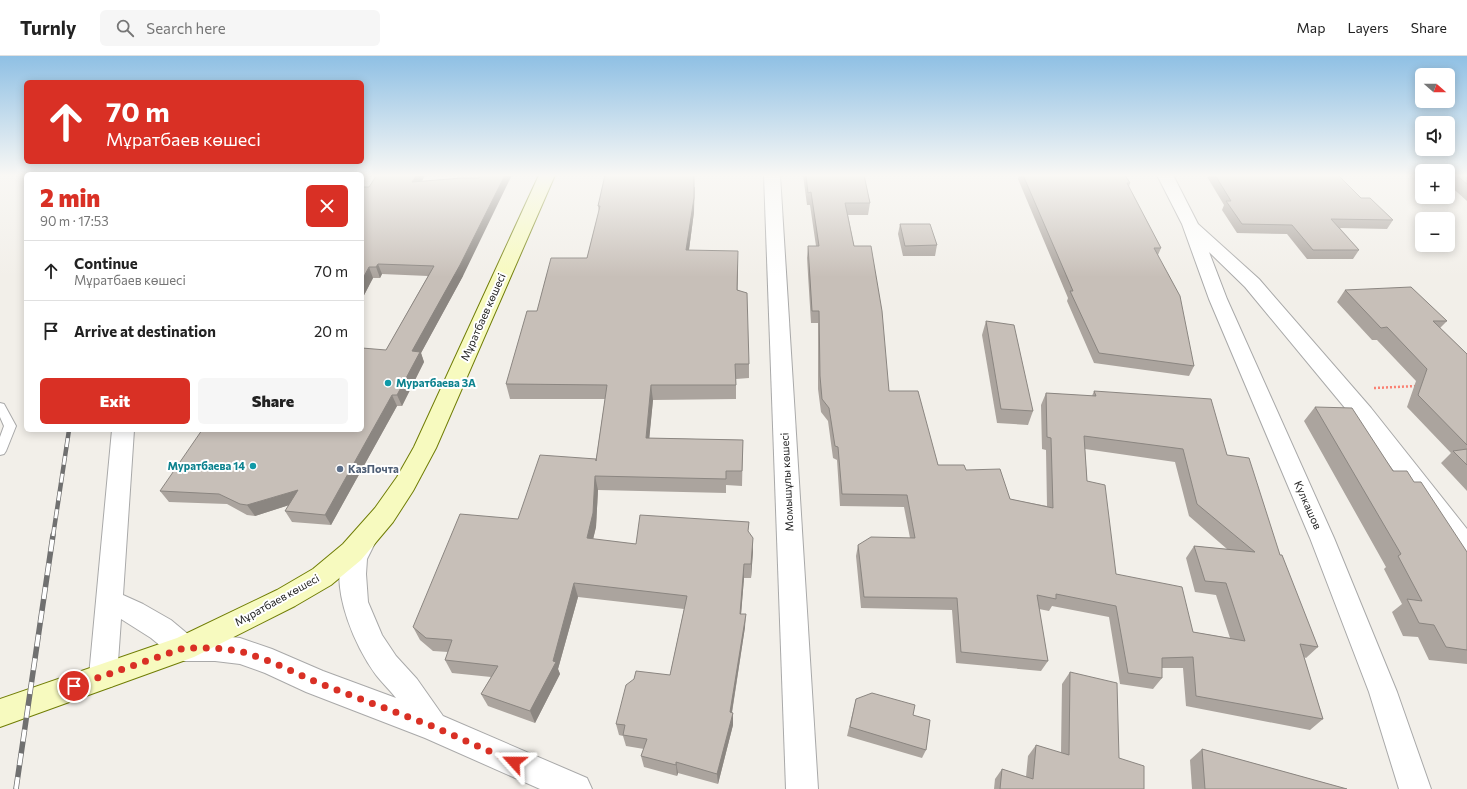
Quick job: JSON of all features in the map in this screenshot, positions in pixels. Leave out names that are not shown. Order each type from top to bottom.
[{"type":"street","name":"Мұратбаев көшесі","points":[[0,714],[184,648],[286,598],[316,580],[352,552],[384,515],[405,484],[425,448],[532,209]]},
{"type":"street","name":"Момышұлы көшесі","points":[[774,209],[802,789]]},
{"type":"street","name":"Кулкашов","points":[[1182,209],[1190,224],[1218,299],[1322,538],[1382,692],[1416,789]]},
{"type":"street","name":"Кулкашов","points":[[1190,224],[1252,283],[1363,414],[1467,548]]},
{"type":"street","points":[[103,676],[123,432]]},
{"type":"street","points":[[364,539],[354,558],[353,574],[355,602],[372,643],[386,665],[407,689],[432,726]]},
{"type":"street","points":[[109,602],[134,612],[161,629],[184,648],[215,648],[240,651],[272,662],[316,682],[432,726],[561,786]]},
{"type":"lane","points":[[0,407],[10,426],[0,451]]},
{"type":"path","points":[[1342,390],[1420,386]]},
{"type":"building","points":[[364,209],[488,209],[460,265],[412,351],[420,352],[397,395],[392,395],[325,515],[285,511],[298,490],[247,505],[240,504],[219,494],[160,491],[201,432],[364,432],[364,348],[386,350],[434,266],[378,264],[376,267],[369,267],[364,276]]},
{"type":"building","points":[[599,209],[692,209],[686,250],[738,251],[737,290],[747,293],[749,364],[735,364],[736,385],[651,385],[646,438],[743,440],[742,471],[726,471],[726,479],[595,476],[593,513],[587,538],[636,544],[640,515],[749,522],[748,531],[753,538],[751,564],[744,564],[740,614],[746,614],[730,712],[733,713],[717,774],[676,762],[676,765],[641,756],[647,739],[623,735],[625,725],[616,724],[626,685],[634,679],[636,671],[670,675],[687,596],[574,583],[553,661],[556,662],[530,711],[481,694],[498,666],[445,660],[452,640],[426,638],[413,627],[460,514],[518,519],[540,455],[596,459],[596,461],[607,385],[506,384],[527,311],[537,311],[551,258],[587,258]]},
{"type":"building","points":[[814,209],[846,209],[854,246],[871,246],[882,311],[889,391],[918,391],[938,465],[964,465],[966,470],[1000,469],[1010,499],[1053,508],[1051,438],[1047,437],[1046,393],[1096,396],[1094,391],[1211,399],[1227,455],[1249,458],[1280,555],[1282,555],[1318,647],[1300,644],[1323,719],[1196,696],[1193,657],[1162,658],[1162,678],[1128,673],[1116,606],[1056,594],[1056,599],[1037,595],[1048,661],[961,652],[957,598],[864,597],[858,545],[871,537],[915,538],[907,495],[842,494],[838,447],[835,446],[829,408],[822,399],[820,376],[819,311],[812,311],[808,246],[819,246]],"holes":[[[1084,436],[1183,449],[1197,504],[1255,552],[1194,546],[1205,581],[1226,583],[1245,641],[1193,632],[1182,587],[1116,574],[1105,485],[1087,481]]]},
{"type":"building","points":[[1038,209],[1141,209],[1161,248],[1154,248],[1180,296],[1194,366],[1099,353],[1070,291],[1073,291]]},
{"type":"building","points":[[1232,209],[1382,209],[1393,220],[1331,219],[1359,250],[1313,250],[1292,225],[1242,224]]},
{"type":"building","points":[[900,224],[930,224],[937,245],[905,246]]},
{"type":"building","points":[[1411,287],[1447,321],[1433,321],[1467,354],[1467,445],[1418,395],[1427,369],[1387,327],[1381,328],[1345,290]]},
{"type":"building","points":[[986,321],[1014,325],[1033,411],[1001,409]]},
{"type":"building","points":[[1315,407],[1352,408],[1393,471],[1407,471],[1414,482],[1421,482],[1467,552],[1467,650],[1446,647],[1434,625],[1419,623],[1407,599],[1422,601],[1398,556],[1401,554]]},
{"type":"building","points":[[1467,449],[1467,465],[1453,451]]},
{"type":"building","points":[[1070,672],[1117,683],[1119,758],[1144,766],[1144,789],[1000,789],[1002,769],[1033,779],[1036,745],[1069,755]]},
{"type":"building","points":[[872,693],[915,705],[913,715],[930,720],[926,750],[850,727],[856,699]]},
{"type":"building","points":[[1202,749],[1347,789],[1205,789]]},
{"type":"railway","points":[[53,536],[69,432]]},
{"type":"railway","points":[[16,789],[53,535]]},
{"type":"place","name":"Муратбаева 3А","points":[[388,383]]},
{"type":"place","name":"Муратбаева 14","points":[[253,466]]},
{"type":"place","name":"КазПочта","points":[[340,469]]},
{"type":"route","points":[[74,686],[184,648],[215,648],[240,651],[272,662],[316,682],[432,726],[514,762]]}]
